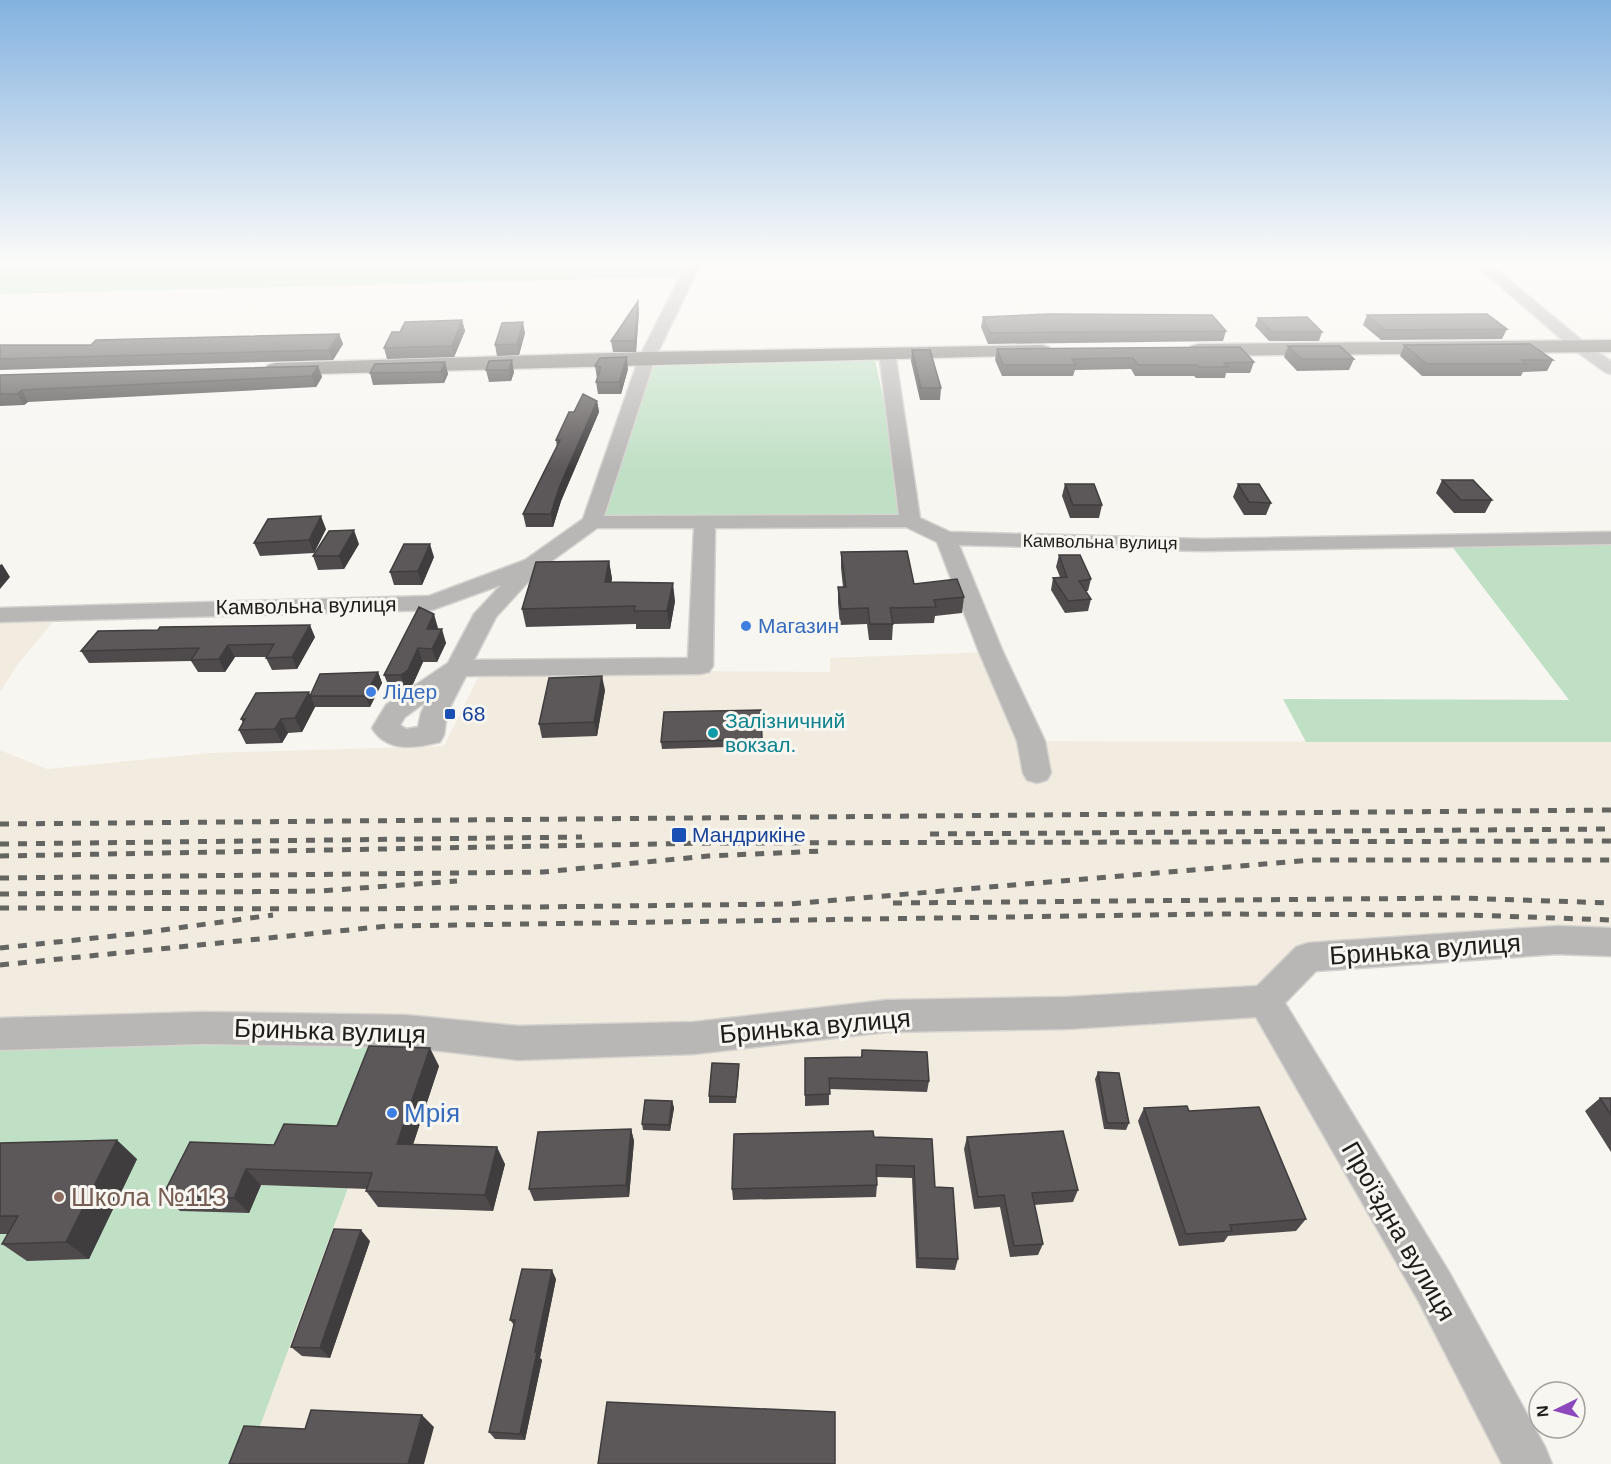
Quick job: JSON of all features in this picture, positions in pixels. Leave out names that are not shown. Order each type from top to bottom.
[{"type":"main road","points":[[1173,350],[1611,346]]},
{"type":"main road","points":[[254,369],[647,358],[1066,351]]},
{"type":"street","points":[[592,522],[647,358],[659,333]]},
{"type":"street","points":[[1564,333],[1611,369]]},
{"type":"street","points":[[887,353],[910,521]]},
{"type":"street","points":[[533,565],[486,614],[458,668],[700,666],[705,521]]},
{"type":"street","name":"Камвольна вулиця","points":[[0,615],[432,603],[533,565],[592,522],[910,521],[946,538],[1203,545],[1611,537]]},
{"type":"street","points":[[946,538],[990,652],[1031,741],[1037,773]]},
{"type":"street","name":"Бринька вулиця","points":[[0,1034],[202,1028],[406,1031],[518,1043],[694,1038],[888,1016],[1066,1013],[1265,1001],[1308,957],[1557,940],[1611,942]]},
{"type":"street","name":"Проїздна вулиця","points":[[1265,1001],[1434,1287],[1528,1464]]},
{"type":"shaded area","points":[[61,612],[18,664],[0,692],[0,615]]},
{"type":"shaded area","points":[[991,652],[1031,741],[1611,742],[1611,942],[1308,957],[1265,1001],[1528,1464],[246,1464],[0,1034],[0,750],[47,769],[210,753],[444,746],[482,670],[830,672],[830,658]]},
{"type":"green space","points":[[860,358],[875,360],[910,521],[592,522],[653,364]]},
{"type":"green space","points":[[1611,538],[1611,742],[1306,742],[1283,699],[1569,700],[1447,540]]},
{"type":"green space","points":[[406,1031],[246,1464],[0,1464],[0,1034]]},
{"type":"building","points":[[391,333],[457,333],[452,346],[384,348]]},
{"type":"building","points":[[499,333],[520,333],[517,344],[495,345]]},
{"type":"building","points":[[616,333],[636,333],[635,341],[611,341]]},
{"type":"building","points":[[339,334],[329,350],[0,359],[0,345],[91,345],[96,340]]},
{"type":"building","points":[[1530,344],[1553,360],[1522,360],[1527,364],[1427,364],[1404,345]]},
{"type":"building","points":[[1288,346],[1340,346],[1354,359],[1301,359]]},
{"type":"building","points":[[1240,347],[1254,362],[1224,363],[1228,367],[1138,365],[1133,358],[1072,359],[1076,365],[1003,365],[997,349]]},
{"type":"building","points":[[912,350],[930,350],[941,388],[921,388]]},
{"type":"building","points":[[627,357],[619,382],[596,382],[601,367],[595,366],[600,358]]},
{"type":"building","points":[[512,360],[509,370],[486,370],[489,361]]},
{"type":"building","points":[[445,362],[441,372],[370,373],[375,364]]},
{"type":"building","points":[[318,366],[312,376],[22,390],[17,394],[0,394],[0,375]]},
{"type":"building","points":[[583,394],[597,401],[559,488],[551,514],[523,514],[560,440],[556,440],[569,412],[574,412]]},
{"type":"building","points":[[1442,480],[1473,480],[1492,500],[1461,500]]},
{"type":"building","points":[[1065,484],[1094,484],[1102,505],[1073,505]]},
{"type":"building","points":[[1238,484],[1259,484],[1271,503],[1249,502]]},
{"type":"building","points":[[321,516],[309,540],[254,543],[268,519]]},
{"type":"building","points":[[354,530],[339,556],[313,556],[329,531]]},
{"type":"building","points":[[404,544],[430,544],[418,571],[390,572]]},
{"type":"building","points":[[907,551],[914,584],[957,579],[964,597],[934,600],[936,607],[890,608],[893,624],[870,624],[868,608],[841,609],[838,587],[846,587],[841,552]]},
{"type":"building","points":[[1059,555],[1080,555],[1091,579],[1079,581],[1091,599],[1068,601],[1053,578],[1067,577]]},
{"type":"building","points":[[609,561],[605,582],[673,583],[667,611],[634,611],[635,606],[522,609],[536,562]]},
{"type":"building","points":[[419,607],[434,614],[427,629],[442,629],[432,649],[418,648],[408,670],[401,675],[384,675]]},
{"type":"building","points":[[310,625],[292,657],[266,658],[274,644],[228,645],[219,659],[191,660],[199,648],[81,651],[98,631],[158,630],[160,627]]},
{"type":"building","points":[[378,672],[365,696],[310,696],[320,674]]},
{"type":"building","points":[[602,676],[594,722],[539,724],[549,678]]},
{"type":"building","points":[[309,692],[295,718],[281,719],[275,729],[239,730],[245,719],[241,719],[256,693]]},
{"type":"building","name":"Залізничний вокзал.","points":[[761,710],[762,739],[661,742],[664,712]]},
{"type":"building","points":[[369,1046],[430,1048],[397,1144],[497,1147],[485,1195],[366,1191],[372,1173],[246,1169],[234,1198],[163,1195],[190,1142],[274,1145],[284,1124],[337,1126]]},
{"type":"building","points":[[862,1050],[927,1052],[929,1081],[829,1078],[830,1094],[805,1095],[805,1058],[862,1057]]},
{"type":"building","points":[[712,1063],[739,1064],[736,1097],[709,1096]]},
{"type":"building","points":[[1098,1072],[1119,1073],[1129,1123],[1107,1123]]},
{"type":"building","points":[[1600,1098],[1611,1098],[1611,1115]]},
{"type":"building","points":[[645,1100],[672,1101],[669,1125],[642,1124]]},
{"type":"building","points":[[1187,1106],[1189,1111],[1259,1107],[1306,1219],[1230,1225],[1232,1231],[1186,1234],[1144,1108]]},
{"type":"building","points":[[631,1129],[626,1185],[529,1189],[538,1132]]},
{"type":"building","points":[[873,1131],[874,1137],[932,1139],[935,1187],[953,1188],[958,1259],[918,1258],[914,1166],[876,1165],[877,1185],[732,1189],[734,1134]]},
{"type":"building","points":[[1063,1131],[1078,1190],[1032,1193],[1043,1244],[1014,1246],[1004,1195],[978,1197],[967,1137]]},
{"type":"building","name":"Школа №113","points":[[117,1140],[66,1242],[2,1244],[18,1216],[0,1216],[0,1143]]},
{"type":"building","points":[[334,1229],[361,1230],[320,1348],[291,1347]]},
{"type":"building","points":[[522,1269],[552,1270],[535,1352],[537,1352],[520,1434],[489,1432],[515,1320],[510,1320]]},
{"type":"building","points":[[607,1402],[835,1412],[835,1464],[598,1464]]},
{"type":"building","points":[[311,1410],[422,1415],[408,1464],[229,1464],[244,1426],[305,1429]]},
{"type":"railway","points":[[0,824],[1611,810]]},
{"type":"railway","points":[[930,834],[1611,829]]},
{"type":"railway","points":[[0,844],[582,837]]},
{"type":"railway","points":[[0,856],[710,843],[1611,841]]},
{"type":"railway","points":[[0,878],[543,872],[708,856],[823,851]]},
{"type":"railway","points":[[0,908],[362,909],[788,904],[1312,860],[1611,860]]},
{"type":"railway","points":[[0,894],[320,891],[457,881]]},
{"type":"railway","points":[[893,903],[1460,898],[1611,903]]},
{"type":"railway","points":[[0,965],[388,926],[1213,914],[1470,915],[1611,920]]},
{"type":"railway","points":[[0,948],[133,934],[273,915]]},
{"type":"place","name":"Магазин","points":[[746,626]]},
{"type":"place","name":"Лідер","points":[[371,692]]},
{"type":"place","name":"68","points":[[450,714]]},
{"type":"place","name":"Залізничний вокзал.","points":[[713,733]]},
{"type":"place","name":"Мандрикіне","points":[[679,835]]},
{"type":"place","name":"Мрія","points":[[392,1113]]},
{"type":"place","name":"Школа №113","points":[[59,1197]]}]
